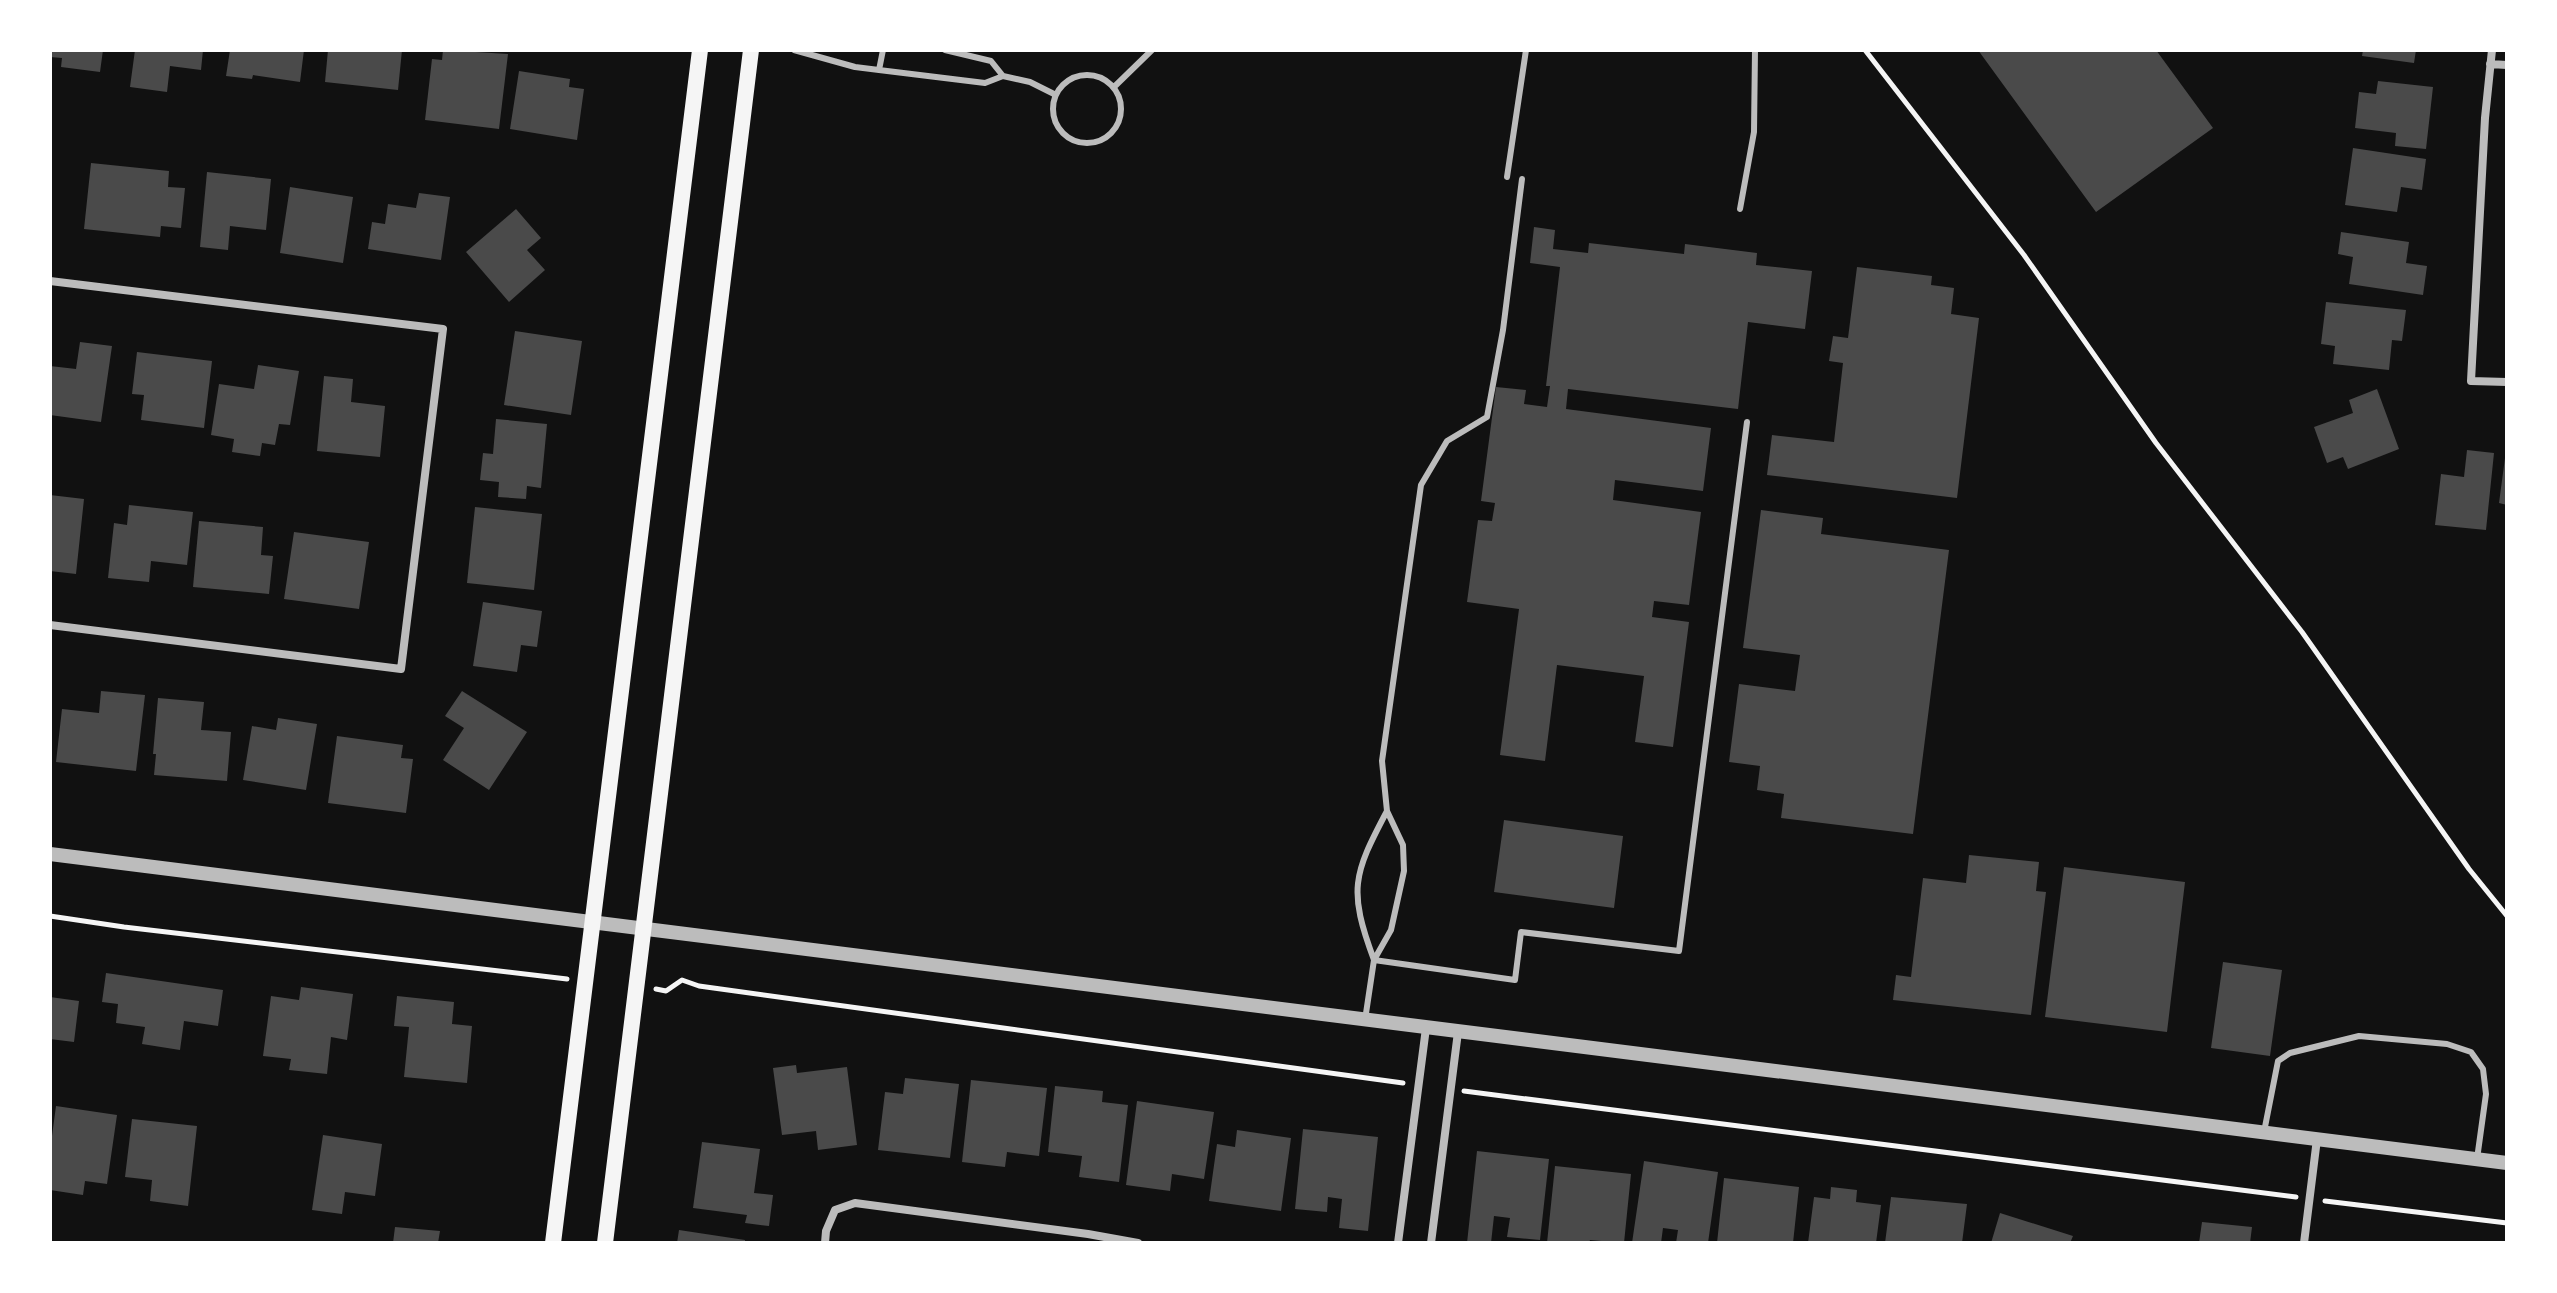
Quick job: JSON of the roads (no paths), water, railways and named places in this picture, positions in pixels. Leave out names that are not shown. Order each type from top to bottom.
[{"type":"main road","points":[[553,1243],[700,50]]},
{"type":"main road","points":[[605,1243],[646,930],[751,50]]},
{"type":"street","points":[[2492,50],[2485,118],[2471,381],[2507,382]]},
{"type":"street","points":[[2490,64],[2507,65]]},
{"type":"street","points":[[50,281],[443,329],[401,669],[50,625]]},
{"type":"street","points":[[50,854],[2507,1163]]},
{"type":"street","points":[[1398,1243],[1426,1028]]},
{"type":"street","points":[[1431,1243],[1458,1032]]},
{"type":"street","points":[[2304,1243],[2317,1139]]},
{"type":"street","points":[[825,1243],[835,1210],[855,1203],[1138,1243]]},
{"type":"lane","points":[[794,50],[855,67],[879,70],[985,83],[1003,76],[1030,82],[1056,95]]},
{"type":"lane","points":[[879,70],[883,50]]},
{"type":"lane","points":[[945,50],[991,61],[1003,76]]},
{"type":"lane","points":[[1114,87],[1152,50]]},
{"type":"lane","points":[[1507,177],[1526,50]]},
{"type":"lane","points":[[1740,209],[1754,132],[1755,50]]},
{"type":"lane","points":[[1083,75],[1094,75],[1114,87],[1121,105],[1117,125],[1101,140],[1089,142],[1068,136],[1060,128],[1053,106],[1062,85],[1083,75]]},
{"type":"lane","points":[[1365,1020],[1374,960],[1391,930],[1404,871],[1403,845],[1387,811],[1382,761],[1421,485],[1447,441],[1487,417],[1503,330],[1522,179]]},
{"type":"lane","points":[[1374,960],[1515,980],[1521,932],[1679,951],[1747,422]]},
{"type":"lane","points":[[1374,960],[1361,927],[1357,900],[1359,866],[1387,811]]},
{"type":"lane","points":[[2264,1132],[2278,1061],[2290,1053],[2359,1036],[2447,1044],[2471,1052],[2483,1069],[2486,1094],[2477,1159]]}]
